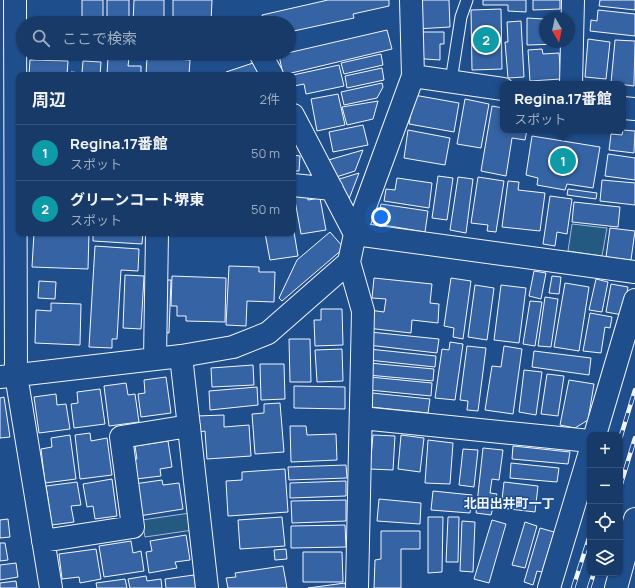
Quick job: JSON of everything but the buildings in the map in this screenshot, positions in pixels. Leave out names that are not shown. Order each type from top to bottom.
[{"type":"street","points":[[15,0],[7,223],[8,376],[43,541],[51,588]]},
{"type":"street","points":[[357,588],[363,311],[349,262],[355,234],[413,76],[411,0]]},
{"type":"street","points":[[571,81],[573,0]]},
{"type":"street","points":[[264,60],[270,72]]},
{"type":"street","points":[[413,76],[500,89]]},
{"type":"street","points":[[296,121],[355,234]]},
{"type":"street","points":[[296,185],[332,189]]},
{"type":"street","points":[[355,234],[635,272]]},
{"type":"street","points":[[154,359],[156,236]]},
{"type":"street","points":[[8,376],[181,356],[233,347],[268,332],[349,262]]},
{"type":"street","points":[[596,432],[635,300]]},
{"type":"street","points":[[181,356],[207,588]]},
{"type":"street","points":[[361,418],[587,441]]},
{"type":"street","points":[[43,541],[134,527],[121,437],[189,426]]},
{"type":"street","points":[[549,588],[587,462]]},
{"type":"street","points":[[616,588],[635,519]]},
{"type":"lane","points":[[451,82],[460,17],[467,0]]},
{"type":"shaded area","points":[[572,224],[607,228],[602,256],[568,251]]},
{"type":"shaded area","points":[[190,513],[193,530],[145,537],[142,520]]},
{"type":"railway","points":[[622,432],[635,390]]},
{"type":"railway","points":[[623,477],[635,438]]},
{"type":"railway","points":[[573,588],[588,540]]},
{"type":"railway","points":[[589,588],[593,576]]},
{"type":"place","name":"グリーンコート堺東","points":[[486,40]]},
{"type":"place","name":"Regina.17番館","points":[[563,161]]},
{"type":"district","name":"北田出井町一丁","points":[[509,503]]}]
